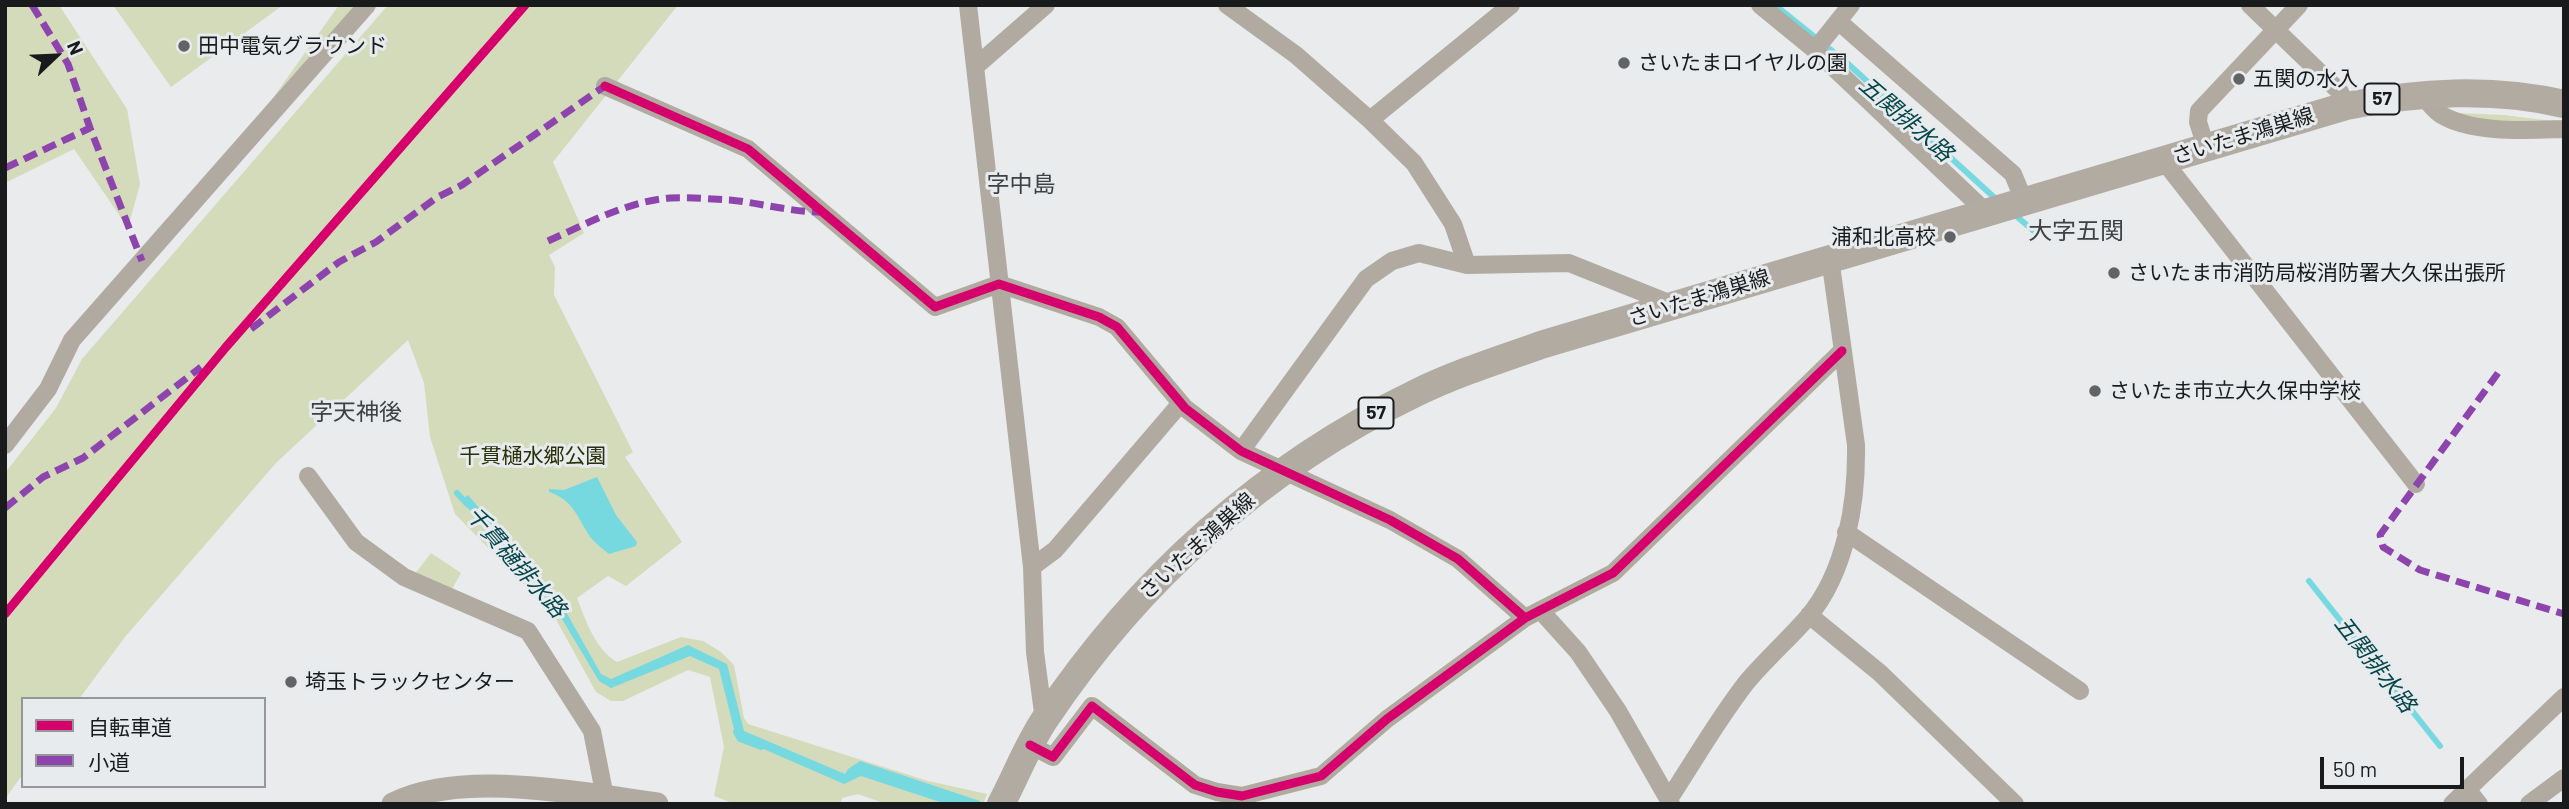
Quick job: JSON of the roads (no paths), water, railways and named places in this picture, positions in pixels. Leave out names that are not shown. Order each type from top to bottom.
[{"type":"main road","name":"さいたま鴻巣線","points":[[1002,801],[1044,720],[1135,603],[1169,566],[1243,501],[1324,443],[1368,417],[1475,368],[1830,258],[2346,106],[2422,94],[2488,93],[2564,103]]},
{"type":"street","points":[[5,445],[48,389],[72,340],[367,5]]},
{"type":"street","points":[[968,5],[1032,567],[1035,652],[1044,720]]},
{"type":"street","points":[[975,67],[1046,5]]},
{"type":"street","points":[[1227,5],[1296,55],[1414,163],[1452,224],[1467,265]]},
{"type":"street","points":[[1370,120],[1511,5]]},
{"type":"street","points":[[1760,5],[2004,207],[2013,174],[1838,21]]},
{"type":"street","points":[[1815,50],[1851,5]]},
{"type":"street","points":[[2250,5],[2340,92],[2346,106]]},
{"type":"street","points":[[2206,147],[2198,122],[2199,111],[2299,5]]},
{"type":"street","points":[[606,86],[748,149],[935,307],[999,284],[1099,317],[1117,327],[1181,402],[1241,451],[1390,520],[1458,559],[1578,652],[1618,711],[1670,801],[1746,684],[1809,615],[1834,574],[1846,532],[1856,474],[1856,454],[1830,258]]},
{"type":"street","points":[[2422,94],[2440,114],[2462,123],[2520,131],[2564,129]]},
{"type":"street","points":[[2164,160],[2416,484]]},
{"type":"street","points":[[1241,451],[1366,279],[1392,261],[1419,253],[1467,265],[1569,263],[1674,305]]},
{"type":"street","points":[[1030,745],[1053,757],[1092,706],[1195,785],[1217,792],[1242,796],[1321,776],[1387,719],[1533,615],[1613,573],[1842,351]]},
{"type":"street","points":[[1032,567],[1055,550],[1181,402]]},
{"type":"street","points":[[309,476],[356,542],[404,577],[528,631],[592,731],[605,797]]},
{"type":"street","points":[[1846,532],[2080,691]]},
{"type":"street","points":[[1809,615],[1880,673],[2015,804]]},
{"type":"street","points":[[2452,804],[2564,697]]},
{"type":"street","points":[[2529,804],[2564,778]]},
{"type":"street","points":[[393,804],[435,791],[470,785],[533,796],[605,797],[657,804]]},
{"type":"street","points":[[2467,789],[2479,804]]},
{"type":"water","points":[[597,477],[616,515],[637,542],[636,546],[609,554],[591,538],[570,505],[549,492],[549,489],[564,490]]},
{"type":"water","points":[[468,495],[561,603],[601,674],[611,679],[688,645],[727,664],[744,731],[845,774],[860,761],[980,801],[980,804],[946,804],[861,776],[844,784],[736,737],[719,669],[690,656],[611,688],[599,681],[553,604],[461,500]]},
{"type":"waterway","name":"五関排水路","points":[[1775,5],[1846,62],[1997,200]]},
{"type":"waterway","name":"五関排水路","points":[[2014,214],[2036,233]]},
{"type":"waterway","name":"千貫樋排水路","points":[[457,493],[468,505]]},
{"type":"waterway","name":"五関排水路","points":[[2309,581],[2440,746]]},
{"type":"waterway","name":"千貫樋排水路","points":[[736,732],[740,739],[761,747]]},
{"type":"place","name":"田中電気グラウンド","points":[[184,46]]},
{"type":"place","name":"さいたまロイヤルの園","points":[[1624,63]]},
{"type":"place","name":"五関の水入","points":[[2239,79]]},
{"type":"place","name":"浦和北高校","points":[[1950,237]]},
{"type":"place","name":"さいたま市消防局桜消防署大久保出張所","points":[[2114,273]]},
{"type":"place","name":"さいたま市立大久保中学校","points":[[2095,391]]},
{"type":"place","name":"埼玉トラックセンター","points":[[291,682]]},
{"type":"district","name":"字中島","points":[[1021,184]]},
{"type":"district","name":"大字五関","points":[[2076,231]]},
{"type":"district","name":"字天神後","points":[[356,412]]},
{"type":"park label","name":"千貫樋水郷公園","points":[[533,456]]}]
